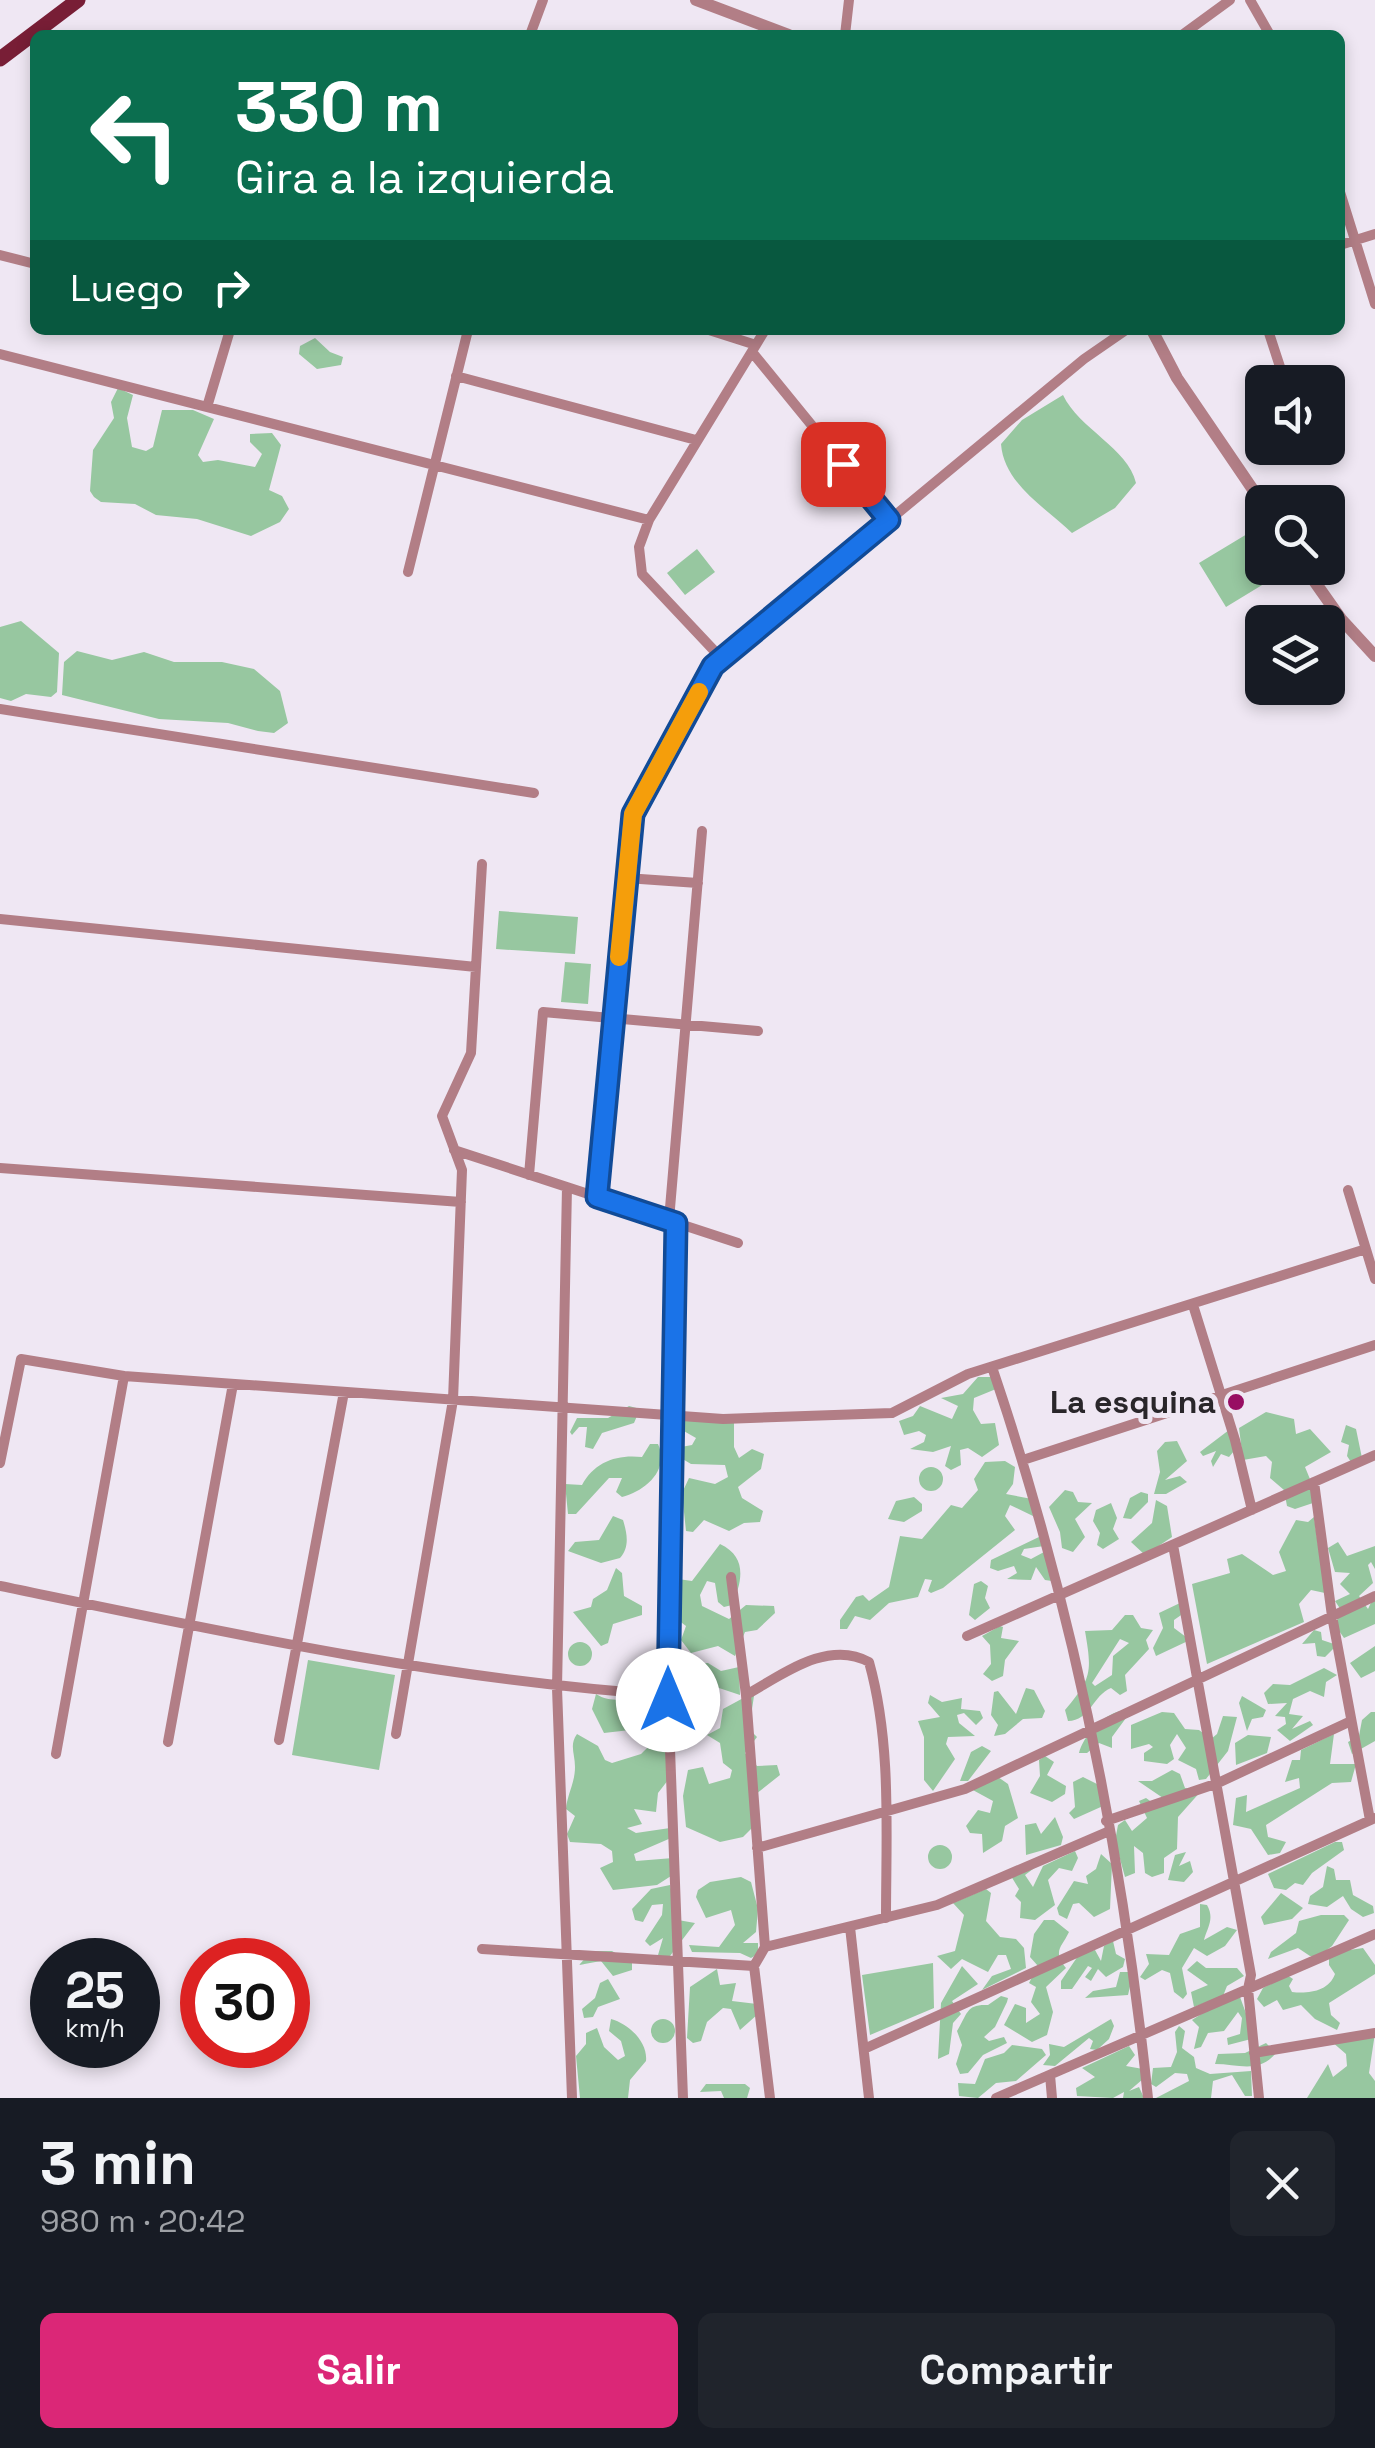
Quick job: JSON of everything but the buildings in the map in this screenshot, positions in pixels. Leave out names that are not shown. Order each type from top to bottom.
[{"type":"main road","points":[[38,30],[78,0]]},
{"type":"main road","points":[[0,59],[30,36]]},
{"type":"street","points":[[532,30],[543,0]]},
{"type":"street","points":[[696,0],[737,7],[779,30]]},
{"type":"street","points":[[846,30],[849,0]]},
{"type":"street","points":[[1189,30],[1230,0]]},
{"type":"street","points":[[1250,0],[1267,30]]},
{"type":"street","points":[[1345,208],[1375,304]]},
{"type":"street","points":[[1345,243],[1375,234]]},
{"type":"street","points":[[0,255],[30,263]]},
{"type":"street","points":[[207,407],[229,335]]},
{"type":"street","points":[[408,572],[467,335]]},
{"type":"street","points":[[721,335],[754,349],[889,520]]},
{"type":"street","points":[[722,659],[642,574],[639,548],[649,520],[761,335]]},
{"type":"street","points":[[597,1197],[633,814],[713,666],[1084,358],[1118,335]]},
{"type":"street","points":[[1155,335],[1178,378],[1250,485]]},
{"type":"street","points":[[1270,335],[1279,365]]},
{"type":"street","points":[[0,354],[649,520]]},
{"type":"street","points":[[456,376],[696,440]]},
{"type":"street","points":[[1317,585],[1375,656]]},
{"type":"street","points":[[0,709],[534,793]]},
{"type":"street","points":[[683,2098],[668,1695],[670,1416],[673,1222],[702,832]]},
{"type":"street","points":[[396,1734],[453,1400],[461,1164],[442,1116],[470,1053],[482,864]]},
{"type":"street","points":[[626,878],[698,882]]},
{"type":"street","points":[[0,918],[476,967]]},
{"type":"street","points":[[529,1175],[543,1012],[758,1031]]},
{"type":"street","points":[[453,1150],[738,1243]]},
{"type":"street","points":[[0,1168],[461,1202]]},
{"type":"street","points":[[567,1187],[558,1688],[572,2098]]},
{"type":"street","points":[[1348,1190],[1375,1279]]},
{"type":"street","points":[[0,1463],[21,1359],[124,1376],[670,1416],[875,1416],[903,1410],[950,1382],[992,1367],[1366,1250]]},
{"type":"street","points":[[1193,1305],[1222,1394],[1252,1510]]},
{"type":"street","points":[[1024,1460],[1375,1345]]},
{"type":"street","points":[[992,1367],[1024,1460],[1062,1594],[1092,1730],[1148,2098]]},
{"type":"street","points":[[56,1754],[124,1376]]},
{"type":"street","points":[[168,1742],[233,1384]]},
{"type":"street","points":[[279,1740],[344,1392]]},
{"type":"street","points":[[967,1636],[1375,1455]]},
{"type":"street","points":[[864,2048],[1372,1819],[1332,1616],[1314,1482]]},
{"type":"street","points":[[1173,1544],[1251,1975],[1248,1989],[1259,2098]]},
{"type":"street","points":[[731,1578],[746,1694],[765,1947],[754,1966],[770,2098]]},
{"type":"street","points":[[0,1586],[407,1668],[558,1688],[668,1695]]},
{"type":"street","points":[[757,1848],[965,1789],[1375,1596]]},
{"type":"street","points":[[746,1694],[813,1658],[858,1656],[869,1662],[880,1710],[886,1811],[886,1918]]},
{"type":"street","points":[[765,1947],[937,1905],[1106,1827],[1218,1784],[1351,1721]]},
{"type":"street","points":[[850,1927],[869,2098]]},
{"type":"street","points":[[996,2098],[1375,1934]]},
{"type":"street","points":[[482,1949],[754,1966]]},
{"type":"street","points":[[1254,2053],[1375,2033]]},
{"type":"street","points":[[1050,2075],[1052,2098]]},
{"type":"green space","points":[[315,338],[330,352],[343,357],[341,365],[317,369],[299,354],[300,346]]},
{"type":"green space","points":[[118,388],[133,395],[127,418],[132,447],[146,451],[153,447],[162,410],[193,410],[214,419],[198,455],[203,462],[218,460],[255,467],[262,454],[250,442],[250,434],[272,433],[281,445],[269,490],[282,496],[289,509],[280,522],[251,536],[197,519],[156,515],[135,504],[101,502],[94,497],[90,491],[93,450],[114,418],[111,402]]},
{"type":"green space","points":[[1063,395],[1080,418],[1123,459],[1136,483],[1115,508],[1072,533],[1018,483],[1001,444],[1022,420]]},
{"type":"green space","points":[[1245,535],[1245,585],[1262,585],[1226,607],[1199,563]]},
{"type":"green space","points":[[697,549],[715,572],[685,595],[667,573]]},
{"type":"green space","points":[[21,621],[59,653],[57,692],[51,697],[26,694],[11,701],[0,698],[0,627]]},
{"type":"green space","points":[[77,651],[112,660],[144,652],[174,662],[222,662],[254,669],[280,691],[288,723],[274,733],[228,723],[159,719],[62,695],[64,662]]},
{"type":"green space","points":[[499,911],[578,917],[575,954],[496,949]]},
{"type":"green space","points":[[565,962],[591,964],[588,1004],[561,1002]]},
{"type":"green space","points":[[978,1377],[991,1377],[996,1389],[974,1398],[973,1410],[981,1424],[995,1423],[999,1445],[982,1457],[968,1448],[960,1450],[961,1465],[951,1470],[945,1466],[951,1446],[933,1452],[910,1449],[924,1442],[926,1435],[919,1431],[904,1435],[899,1421],[913,1416],[920,1406],[952,1419],[958,1406],[941,1398],[963,1394]]},
{"type":"green space","points":[[629,1406],[640,1409],[634,1423],[602,1433],[593,1449],[585,1447],[587,1427],[579,1427],[572,1435],[570,1432],[577,1418],[608,1418]]},
{"type":"green space","points":[[1266,1412],[1294,1419],[1296,1434],[1310,1429],[1331,1452],[1305,1467],[1319,1501],[1295,1509],[1287,1506],[1284,1490],[1270,1478],[1272,1462],[1266,1456],[1243,1460],[1239,1428]]},
{"type":"green space","points":[[684,1419],[734,1423],[734,1447],[739,1458],[752,1449],[764,1454],[761,1469],[738,1487],[742,1498],[763,1511],[760,1522],[744,1523],[729,1531],[704,1520],[693,1532],[686,1531],[682,1493],[689,1478],[715,1484],[728,1477],[725,1465],[691,1464],[681,1458],[681,1447],[692,1445],[696,1438],[682,1430]]},
{"type":"green space","points":[[1346,1425],[1356,1429],[1362,1458],[1351,1462],[1347,1456],[1349,1445],[1341,1442]]},
{"type":"green space","points":[[1229,1430],[1234,1451],[1229,1457],[1221,1454],[1213,1467],[1211,1461],[1216,1451],[1203,1456],[1200,1452]]},
{"type":"green space","points":[[1177,1441],[1187,1461],[1165,1480],[1180,1476],[1187,1482],[1166,1494],[1154,1494],[1160,1472],[1157,1451],[1165,1442]]},
{"type":"green space","points":[[650,1444],[658,1444],[661,1462],[647,1484],[622,1497],[616,1492],[622,1478],[609,1478],[576,1514],[568,1514],[565,1484],[582,1485],[593,1470],[607,1461],[642,1457]]},
{"type":"green space","points":[[1005,1461],[1015,1467],[1013,1484],[1006,1494],[1032,1499],[1033,1516],[1010,1505],[1005,1516],[1015,1530],[943,1588],[931,1593],[928,1591],[932,1580],[925,1579],[918,1597],[889,1603],[870,1620],[855,1616],[847,1629],[840,1629],[840,1620],[856,1597],[863,1595],[869,1601],[889,1587],[900,1536],[922,1539],[951,1505],[962,1508],[978,1490],[974,1479],[985,1462]]},
{"type":"green space","points":[[931,1467],[943,1479],[931,1491],[919,1479]]},
{"type":"green space","points":[[1065,1490],[1073,1492],[1078,1502],[1092,1503],[1075,1519],[1085,1537],[1073,1552],[1062,1548],[1049,1507]]},
{"type":"green space","points":[[1141,1492],[1148,1494],[1148,1502],[1131,1519],[1123,1518],[1130,1498]]},
{"type":"green space","points":[[914,1497],[922,1504],[922,1511],[904,1522],[888,1519],[896,1501]]},
{"type":"green space","points":[[1156,1500],[1167,1506],[1172,1537],[1145,1555],[1131,1542],[1152,1523]]},
{"type":"green space","points":[[1111,1503],[1117,1518],[1113,1529],[1119,1539],[1103,1549],[1097,1545],[1100,1533],[1093,1521],[1096,1510]]},
{"type":"green space","points":[[613,1516],[623,1520],[626,1530],[626,1545],[620,1558],[601,1563],[568,1551],[575,1542],[599,1540]]},
{"type":"green space","points":[[1314,1517],[1325,1593],[1311,1590],[1299,1604],[1304,1622],[1207,1664],[1192,1584],[1230,1573],[1227,1559],[1242,1554],[1273,1575],[1286,1571],[1279,1552],[1296,1520],[1308,1522]]},
{"type":"green space","points":[[1041,1536],[1044,1546],[1024,1549],[1021,1555],[1031,1559],[1044,1552],[1052,1581],[1045,1580],[1036,1567],[1031,1580],[1007,1579],[1017,1573],[1014,1566],[998,1571],[990,1568],[991,1560]]},
{"type":"green space","points":[[1338,1542],[1347,1556],[1375,1546],[1375,1569],[1371,1562],[1368,1565],[1373,1583],[1359,1596],[1368,1609],[1375,1594],[1375,1624],[1344,1638],[1335,1625],[1341,1610],[1335,1601],[1350,1594],[1340,1584],[1350,1573],[1335,1572],[1328,1548]]},
{"type":"green space","points":[[720,1544],[739,1563],[738,1588],[732,1605],[724,1607],[718,1602],[715,1583],[707,1581],[700,1595],[702,1606],[729,1619],[746,1605],[774,1606],[775,1613],[757,1630],[745,1632],[735,1656],[718,1646],[691,1653],[681,1640],[686,1626],[665,1610],[663,1598],[678,1579],[692,1581]]},
{"type":"green space","points":[[616,1568],[622,1573],[624,1596],[642,1606],[642,1615],[613,1624],[608,1643],[601,1646],[573,1612],[591,1607],[593,1599],[607,1590]]},
{"type":"green space","points":[[981,1581],[988,1586],[985,1598],[990,1608],[975,1620],[969,1615],[974,1584]]},
{"type":"green space","points":[[1180,1603],[1184,1613],[1174,1620],[1174,1628],[1190,1640],[1156,1656],[1153,1648],[1163,1628],[1159,1613]]},
{"type":"green space","points":[[1125,1615],[1133,1615],[1141,1628],[1153,1630],[1146,1640],[1149,1649],[1125,1675],[1127,1691],[1120,1695],[1111,1688],[1105,1691],[1081,1717],[1068,1721],[1065,1710],[1088,1674],[1085,1631],[1112,1630]],"holes":[[[1120,1639],[1129,1643],[1113,1656],[1112,1675],[1095,1686],[1092,1683]]]},
{"type":"green space","points":[[1000,1626],[1001,1638],[1019,1641],[1005,1660],[1003,1676],[992,1681],[983,1674],[991,1664],[990,1645],[982,1636]]},
{"type":"green space","points":[[1314,1630],[1321,1632],[1322,1640],[1337,1645],[1325,1657],[1317,1656],[1315,1643],[1302,1644]]},
{"type":"green space","points":[[580,1642],[592,1654],[580,1666],[568,1654]]},
{"type":"green space","points":[[1375,1646],[1375,1671],[1361,1678],[1350,1663]]},
{"type":"green space","points":[[308,1660],[395,1675],[379,1770],[292,1755]]},
{"type":"green space","points":[[708,1663],[721,1671],[739,1667],[740,1695],[713,1686],[676,1685],[682,1664]]},
{"type":"green space","points":[[1324,1668],[1337,1675],[1326,1682],[1324,1697],[1310,1691],[1293,1699],[1289,1714],[1303,1716],[1292,1729],[1310,1721],[1313,1725],[1290,1741],[1277,1730],[1286,1724],[1285,1717],[1275,1716],[1287,1703],[1268,1704],[1264,1693],[1273,1684],[1290,1685]]},
{"type":"green space","points":[[1026,1688],[1034,1690],[1045,1711],[1042,1718],[1023,1719],[1005,1734],[994,1736],[998,1725],[991,1715],[994,1692],[998,1691],[1016,1714]]},
{"type":"green space","points":[[596,1694],[612,1699],[663,1702],[665,1726],[654,1733],[638,1721],[630,1730],[604,1733],[592,1709]]},
{"type":"green space","points":[[689,1695],[711,1710],[714,1718],[705,1727],[682,1734],[674,1718]]},
{"type":"green space","points":[[930,1695],[942,1702],[962,1698],[961,1709],[980,1711],[983,1718],[976,1725],[964,1713],[957,1715],[959,1723],[975,1736],[948,1737],[946,1744],[955,1759],[933,1791],[924,1780],[924,1737],[918,1721],[940,1717],[928,1703]]},
{"type":"green space","points":[[754,1696],[749,1729],[757,1737],[745,1753],[757,1766],[777,1765],[780,1775],[756,1794],[760,1820],[743,1837],[720,1842],[686,1827],[683,1796],[688,1770],[703,1767],[709,1784],[730,1778],[732,1770],[723,1763],[720,1743],[707,1735],[720,1728],[723,1709]]},
{"type":"green space","points":[[1242,1696],[1266,1710],[1263,1717],[1252,1719],[1247,1731],[1239,1703]]},
{"type":"green space","points":[[1120,1711],[1126,1718],[1112,1737],[1112,1748],[1099,1743],[1087,1753],[1079,1753],[1095,1727]]},
{"type":"green space","points":[[1162,1712],[1174,1713],[1185,1729],[1199,1730],[1211,1739],[1217,1734],[1223,1716],[1237,1717],[1228,1751],[1206,1779],[1199,1780],[1196,1769],[1178,1760],[1186,1748],[1177,1734],[1170,1745],[1174,1759],[1167,1764],[1144,1761],[1144,1753],[1153,1747],[1149,1744],[1131,1749],[1131,1725]]},
{"type":"green space","points":[[1375,1712],[1375,1741],[1352,1754],[1348,1742],[1359,1736],[1362,1720]]},
{"type":"green space","points":[[577,1734],[598,1746],[605,1760],[612,1763],[641,1754],[655,1740],[669,1742],[672,1775],[658,1793],[656,1812],[634,1809],[642,1824],[627,1828],[636,1833],[670,1828],[671,1838],[634,1854],[636,1861],[673,1858],[671,1876],[657,1885],[613,1890],[600,1868],[613,1862],[612,1851],[601,1844],[570,1842],[567,1834],[575,1816],[566,1809],[575,1773],[573,1746]]},
{"type":"green space","points":[[1334,1734],[1330,1764],[1356,1764],[1351,1782],[1332,1783],[1266,1825],[1268,1837],[1286,1842],[1280,1853],[1268,1855],[1251,1829],[1233,1825],[1236,1798],[1247,1795],[1246,1812],[1300,1788],[1299,1778],[1285,1782],[1292,1760],[1300,1760],[1301,1750]]},
{"type":"green space","points":[[1248,1735],[1271,1737],[1267,1753],[1236,1765],[1235,1743]]},
{"type":"green space","points":[[982,1746],[991,1751],[968,1781],[960,1781],[971,1752]]},
{"type":"green space","points":[[1045,1756],[1054,1762],[1047,1775],[1066,1786],[1065,1794],[1052,1802],[1030,1793],[1040,1776],[1039,1760]]},
{"type":"green space","points":[[1172,1770],[1180,1774],[1185,1788],[1202,1790],[1178,1817],[1177,1849],[1164,1858],[1164,1873],[1152,1877],[1145,1873],[1143,1853],[1134,1846],[1135,1873],[1125,1877],[1115,1841],[1118,1825],[1125,1820],[1132,1831],[1147,1818],[1139,1801],[1146,1798],[1153,1803],[1163,1798],[1138,1781],[1152,1781]]},
{"type":"green space","points":[[998,1777],[1008,1784],[1018,1818],[1005,1826],[1002,1841],[983,1853],[982,1834],[970,1833],[966,1826],[978,1810],[990,1813],[993,1801],[971,1789]]},
{"type":"green space","points":[[1083,1777],[1101,1786],[1103,1806],[1074,1819],[1069,1813],[1075,1807],[1073,1782]]},
{"type":"green space","points":[[1055,1817],[1063,1837],[1061,1845],[1026,1855],[1025,1825],[1036,1823],[1041,1834]]},
{"type":"green space","points":[[1342,1842],[1344,1850],[1312,1873],[1303,1885],[1295,1883],[1286,1890],[1274,1888],[1268,1874]]},
{"type":"green space","points":[[940,1845],[952,1857],[940,1869],[928,1857]]},
{"type":"green space","points":[[1075,1851],[1078,1858],[1072,1871],[1059,1868],[1048,1880],[1055,1905],[1035,1920],[1020,1918],[1021,1902],[1015,1896],[1019,1889],[1011,1876],[1037,1866],[1025,1875],[1033,1887],[1043,1866]]},
{"type":"green space","points":[[1186,1852],[1179,1866],[1190,1861],[1193,1872],[1184,1882],[1168,1880],[1175,1855]]},
{"type":"green space","points":[[1101,1854],[1112,1864],[1110,1909],[1094,1917],[1079,1903],[1073,1904],[1067,1919],[1059,1915],[1057,1908],[1074,1881],[1088,1884],[1086,1876],[1096,1869]]},
{"type":"green space","points":[[1327,1866],[1334,1869],[1336,1880],[1350,1880],[1353,1895],[1373,1906],[1374,1913],[1363,1917],[1351,1909],[1343,1896],[1327,1907],[1308,1904],[1310,1896],[1323,1887]]},
{"type":"green space","points":[[741,1877],[751,1882],[758,1909],[756,1932],[743,1943],[758,1943],[758,1954],[751,1958],[740,1953],[692,1952],[689,1945],[719,1947],[735,1925],[731,1910],[706,1918],[696,1897],[698,1890],[710,1882]]},
{"type":"green space","points":[[670,1885],[678,1920],[695,1923],[667,1960],[658,1955],[663,1938],[650,1946],[645,1941],[662,1915],[663,1904],[652,1905],[643,1922],[635,1920],[632,1909],[651,1889]]},
{"type":"green space","points":[[986,1889],[991,1893],[986,1921],[1000,1937],[1016,1939],[1024,1948],[1026,1968],[982,1990],[992,1976],[1011,1969],[1006,1955],[998,1955],[988,1972],[962,1959],[951,1969],[937,1956],[955,1951],[964,1915],[953,1903]]},
{"type":"green space","points":[[1281,1893],[1303,1908],[1292,1919],[1264,1925],[1261,1917]]},
{"type":"green space","points":[[1200,1904],[1207,1905],[1210,1915],[1204,1940],[1227,1927],[1237,1930],[1225,1946],[1207,1956],[1194,1948],[1182,1968],[1187,1994],[1183,1999],[1174,1992],[1170,1973],[1162,1970],[1145,1980],[1140,1977],[1149,1964],[1146,1954],[1169,1955],[1180,1934],[1200,1927]]},
{"type":"green space","points":[[1321,1915],[1344,1915],[1349,1920],[1332,1946],[1319,1956],[1310,1956],[1298,1948],[1268,1959],[1271,1952],[1296,1933],[1299,1921]]},
{"type":"green space","points":[[1044,1920],[1054,1920],[1069,1932],[1059,1953],[1066,1968],[1046,1987],[1053,2012],[1047,2035],[1032,2042],[1004,2025],[1015,2004],[1026,2008],[1026,2023],[1040,2014],[1031,2002],[1036,1987],[1029,1983],[1038,1966],[1030,1957],[1034,1934]]},
{"type":"green space","points":[[1113,1941],[1116,1954],[1125,1959],[1123,1967],[1106,1977],[1098,1969],[1091,1981],[1085,1977],[1092,1968],[1088,1966],[1072,1989],[1061,1989],[1061,1981],[1080,1953],[1095,1950],[1101,1961],[1104,1946]]},
{"type":"green space","points":[[1363,1948],[1375,1965],[1375,1974],[1329,2003],[1331,2015],[1340,2023],[1337,2030],[1315,2019],[1301,2005],[1283,2010],[1277,2000],[1264,2007],[1257,1999],[1263,1988],[1287,1975],[1293,1979],[1289,1986],[1292,1992],[1323,1988],[1335,1974],[1329,1965],[1329,1953]]},
{"type":"green space","points":[[592,1951],[612,1951],[632,1963],[632,1970],[613,1976],[601,1961],[579,1965]]},
{"type":"green space","points":[[1197,1961],[1206,1968],[1237,1968],[1244,1976],[1227,1986],[1223,1996],[1194,2007],[1191,1992],[1208,1985],[1187,1970]]},
{"type":"green space","points":[[933,1963],[934,2008],[870,2035],[862,1975]]},
{"type":"green space","points":[[962,1966],[978,1984],[952,2001],[961,2014],[953,2023],[949,2054],[938,2059],[941,2003]]},
{"type":"green space","points":[[717,1969],[720,1985],[736,1983],[732,2001],[757,2004],[758,2014],[740,2030],[731,2009],[723,2008],[707,2022],[701,2041],[693,2043],[687,2038],[690,1987]]},
{"type":"green space","points":[[1120,1972],[1128,1972],[1132,1978],[1128,1995],[1085,1998],[1093,1991],[1116,1987]]},
{"type":"green space","points":[[608,1979],[620,1999],[598,2007],[593,2017],[584,2018],[582,2009],[595,1998],[600,1983]]},
{"type":"green space","points":[[1001,1996],[1008,1998],[1007,2002],[995,2027],[984,2037],[989,2041],[1004,2037],[1007,2043],[983,2055],[968,2073],[960,2074],[956,2064],[962,2045],[957,2031],[971,2008],[988,2005]]},
{"type":"green space","points":[[1240,1997],[1255,2038],[1228,2045],[1227,2038],[1240,2034],[1242,2018],[1238,2012],[1224,2031],[1208,2033],[1201,2047],[1194,2049],[1199,2027],[1192,2020],[1222,2001]]},
{"type":"green space","points":[[611,2019],[636,2035],[644,2047],[646,2061],[630,2080],[628,2098],[580,2098],[576,2056],[586,2044],[586,2033],[597,2028],[604,2047],[618,2060],[625,2056],[621,2041],[609,2031]]},
{"type":"green space","points":[[663,2019],[675,2031],[663,2043],[651,2031]]},
{"type":"green space","points":[[1111,2019],[1114,2026],[1109,2039],[1097,2050],[1090,2049],[1093,2041],[1089,2038],[1055,2066],[1043,2065],[1050,2055],[1049,2044],[1064,2047]]},
{"type":"green space","points":[[1179,2026],[1185,2031],[1182,2048],[1194,2057],[1196,2068],[1210,2074],[1251,2071],[1252,2096],[1245,2096],[1232,2075],[1213,2081],[1211,2098],[1156,2098],[1189,2081],[1187,2074],[1175,2073],[1156,2087],[1151,2084],[1153,2068],[1171,2067],[1177,2052],[1175,2032]]},
{"type":"green space","points":[[1375,2033],[1369,2073],[1375,2081],[1375,2098],[1307,2098],[1328,2064],[1333,2077],[1347,2066],[1346,2054],[1331,2041]]},
{"type":"green space","points":[[1266,2043],[1276,2053],[1263,2064],[1215,2064],[1218,2054],[1245,2053]]},
{"type":"green space","points":[[1012,2045],[1042,2049],[1046,2055],[1016,2081],[996,2083],[978,2098],[959,2096],[958,2083],[975,2084],[985,2059],[1004,2053]]},
{"type":"green space","points":[[1129,2046],[1135,2055],[1126,2066],[1143,2069],[1143,2079],[1129,2091],[1139,2087],[1144,2098],[1123,2098],[1124,2092],[1113,2098],[1077,2096],[1076,2088],[1095,2077],[1082,2068]]},
{"type":"green space","points":[[706,2084],[745,2084],[750,2088],[747,2098],[724,2098],[721,2091],[700,2092]]},
{"type":"slow traffic","points":[[619,957],[633,814],[699,692]]},
{"type":"place","name":"La esquina","points":[[1236,1402]]},
{"type":"route","points":[[668,1700],[676,1223],[597,1197],[630,825],[713,666],[889,520],[843,464]]}]
